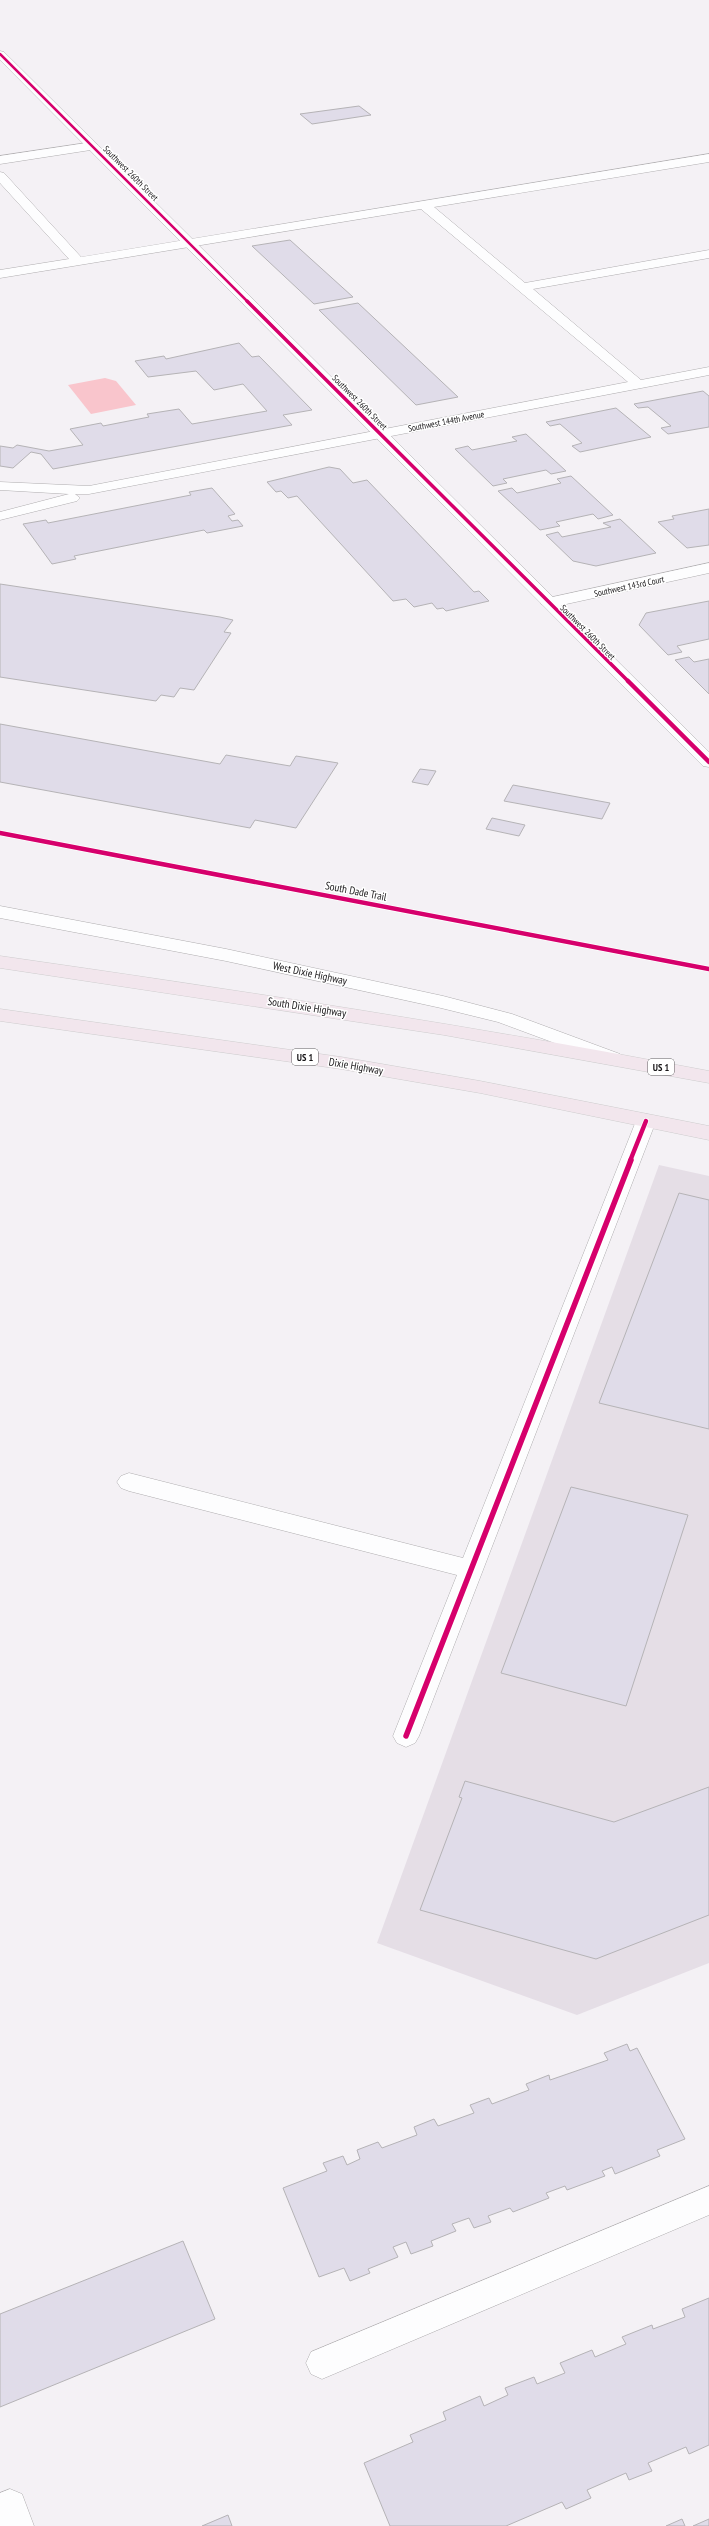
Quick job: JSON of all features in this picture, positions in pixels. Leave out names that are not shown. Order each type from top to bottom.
[{"type":"highway","name":"South Dixie Highway","points":[[0,962],[386,1019],[613,1058]]},
{"type":"highway","name":"Dixie Highway","points":[[0,1015],[341,1063],[480,1087],[709,1134]]},
{"type":"highway","name":"US 1","points":[[613,1058],[709,1077]]},
{"type":"street","name":"Southwest 260th Street","points":[[0,54],[548,603],[709,762]]},
{"type":"street","points":[[0,160],[93,146]]},
{"type":"street","points":[[0,274],[709,158]]},
{"type":"street","points":[[0,176],[78,261]]},
{"type":"street","points":[[424,205],[638,384]]},
{"type":"street","points":[[522,287],[709,254]]},
{"type":"street","name":"Southwest 144th Avenue","points":[[0,487],[89,490],[379,433],[709,371]]},
{"type":"street","points":[[0,487],[9,496],[11,502],[9,509],[2,516]]},
{"type":"street","name":"Southwest 144th Avenue","points":[[2,516],[78,497],[89,490]]},
{"type":"street","name":"Southwest 143rd Court","points":[[548,603],[709,568]]},
{"type":"street","name":"West Dixie Highway","points":[[0,912],[226,955],[443,1002],[505,1018],[613,1058]]},
{"type":"street","points":[[406,1736],[646,1121]]},
{"type":"street","points":[[128,1482],[472,1569]]},
{"type":"street","points":[[322,2363],[709,2200]]},
{"type":"shaded area","points":[[105,378],[116,381],[136,405],[91,414],[68,385]]},
{"type":"shaded area","points":[[659,1165],[709,1176],[709,1963],[577,2015],[377,1943]]},
{"type":"building","points":[[359,106],[371,115],[312,124],[300,114]]},
{"type":"building","points":[[290,240],[353,297],[314,304],[252,246]]},
{"type":"building","points":[[358,303],[458,397],[416,405],[319,310]]},
{"type":"building","points":[[239,343],[252,357],[259,356],[312,410],[283,415],[292,425],[53,469],[41,454],[31,452],[13,468],[0,466],[0,446],[13,448],[17,445],[49,451],[83,445],[70,429],[101,423],[103,426],[149,417],[147,414],[179,409],[192,424],[267,411],[243,384],[214,390],[196,371],[148,377],[135,361],[164,356],[166,359]]},
{"type":"building","points":[[703,391],[709,396],[709,427],[668,434],[661,428],[671,426],[648,407],[638,408],[634,404]]},
{"type":"building","points":[[616,408],[651,437],[580,452],[572,446],[582,443],[560,424],[550,426],[546,422]]},
{"type":"building","points":[[526,434],[566,471],[551,474],[546,470],[503,479],[507,483],[493,486],[455,449],[468,446],[472,450],[517,441],[512,437]]},
{"type":"building","points":[[329,467],[340,469],[353,483],[367,480],[474,592],[479,591],[489,601],[446,611],[443,608],[437,609],[432,603],[414,607],[406,599],[393,601],[297,496],[288,498],[281,491],[276,492],[267,482]]},
{"type":"building","points":[[571,476],[613,515],[598,519],[593,514],[556,522],[560,526],[540,530],[498,491],[512,488],[517,493],[561,483],[557,479]]},
{"type":"building","points":[[212,488],[235,514],[228,516],[232,521],[238,520],[243,526],[207,533],[204,530],[74,556],[76,559],[52,564],[23,524],[46,520],[48,523],[191,495],[189,492]]},
{"type":"building","points":[[709,509],[709,545],[687,548],[658,522],[674,519],[672,516]]},
{"type":"building","points":[[620,519],[656,553],[596,566],[573,561],[546,535],[558,532],[562,537],[611,527],[603,523]]},
{"type":"building","points":[[0,584],[220,617],[233,620],[224,632],[231,633],[194,690],[180,688],[174,697],[161,695],[156,701],[0,677]]},
{"type":"building","points":[[709,601],[709,639],[677,646],[682,652],[668,655],[639,625],[646,613]]},
{"type":"building","points":[[689,657],[694,662],[709,659],[709,694],[675,660]]},
{"type":"building","points":[[0,724],[220,764],[226,755],[290,766],[296,756],[338,763],[296,828],[255,820],[250,828],[0,782]]},
{"type":"building","points":[[420,769],[436,771],[428,785],[412,782]]},
{"type":"building","points":[[513,785],[610,803],[602,819],[504,801]]},
{"type":"building","points":[[492,818],[525,825],[519,836],[486,829]]},
{"type":"building","points":[[679,1193],[709,1200],[709,1429],[599,1403]]},
{"type":"building","points":[[571,1487],[688,1515],[626,1706],[501,1673]]},
{"type":"building","points":[[465,1781],[614,1822],[709,1787],[709,1915],[596,1959],[420,1910],[462,1798],[459,1797]]},
{"type":"building","points":[[627,2044],[630,2051],[637,2048],[685,2139],[657,2150],[660,2156],[615,2174],[612,2167],[602,2171],[605,2176],[567,2190],[565,2186],[546,2193],[549,2198],[513,2212],[510,2208],[488,2216],[491,2222],[474,2228],[469,2218],[452,2224],[456,2231],[431,2241],[433,2246],[411,2254],[406,2242],[393,2247],[398,2257],[368,2269],[370,2273],[350,2281],[344,2268],[319,2277],[283,2188],[327,2171],[323,2163],[343,2156],[347,2165],[360,2159],[357,2150],[378,2142],[382,2148],[417,2135],[414,2127],[434,2119],[438,2126],[474,2113],[470,2105],[489,2098],[492,2104],[529,2090],[526,2084],[549,2075],[550,2080],[608,2060],[604,2053]]},
{"type":"building","points":[[183,2241],[215,2319],[0,2407],[0,2314]]},
{"type":"building","points":[[709,2298],[709,2445],[689,2454],[686,2447],[648,2463],[652,2471],[629,2480],[626,2473],[587,2490],[591,2498],[566,2509],[562,2502],[506,2526],[390,2526],[364,2463],[413,2442],[410,2435],[446,2420],[443,2412],[480,2396],[484,2406],[508,2395],[505,2388],[534,2377],[537,2384],[565,2373],[560,2363],[592,2350],[595,2357],[626,2344],[622,2337],[652,2325],[653,2329],[685,2317],[682,2309]]},
{"type":"building","points":[[228,2515],[232,2526],[202,2526]]},
{"type":"building","points":[[682,2519],[685,2526],[666,2526]]},
{"type":"building","points":[[709,2519],[709,2526],[693,2526]]},
{"type":"cycle path","points":[[0,54],[709,762]]},
{"type":"cycle path","name":"South Dade Trail","points":[[0,833],[709,969]]},
{"type":"cycle path","points":[[406,1736],[646,1121]]}]
